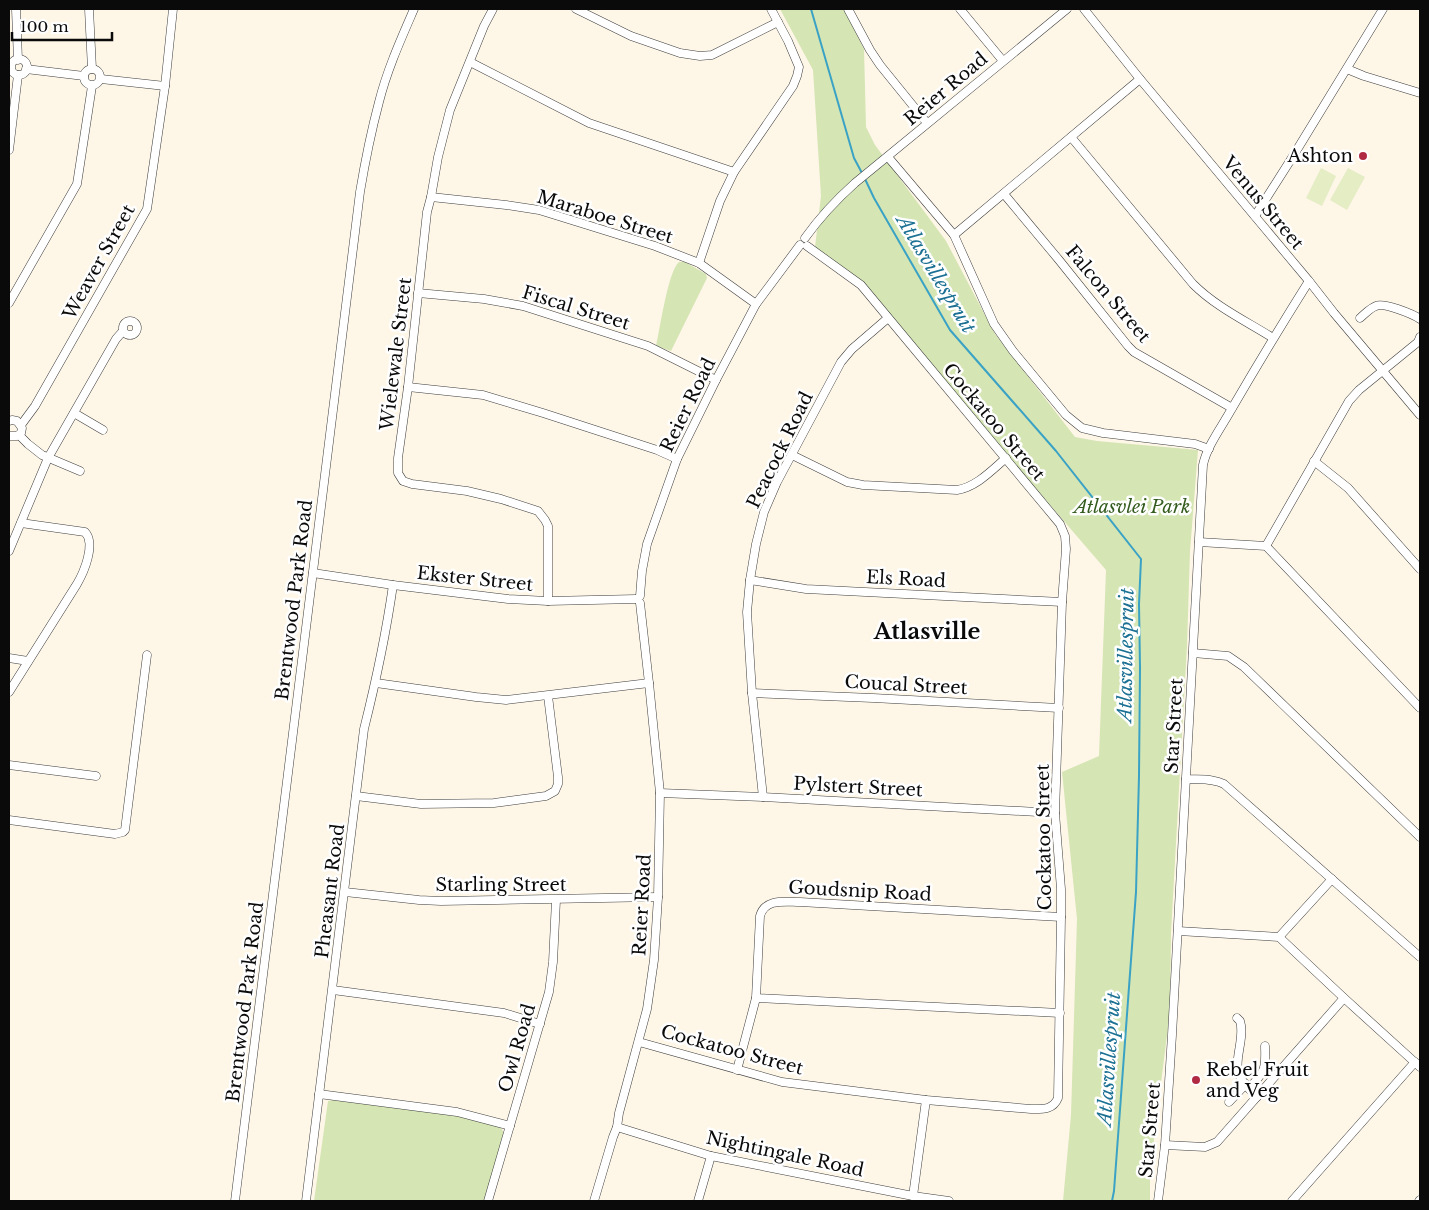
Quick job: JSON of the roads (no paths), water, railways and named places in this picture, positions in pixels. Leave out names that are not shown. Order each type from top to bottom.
[{"type":"street","points":[[16,9],[18,60]]},
{"type":"street","points":[[89,9],[92,69]]},
{"type":"street","name":"Weaver Street","points":[[21,425],[35,406],[147,209],[165,86],[173,9]]},
{"type":"street","name":"Brentwood Park Road","points":[[235,1201],[360,192],[379,100],[399,43],[414,9]]},
{"type":"street","name":"Wielewale Street","points":[[493,9],[484,26],[450,110],[438,157],[427,212],[408,387],[398,458],[398,474],[403,481],[412,484],[466,491],[538,511],[548,526],[548,601]]},
{"type":"street","points":[[576,9],[631,36],[680,53],[700,56],[712,55],[778,22]]},
{"type":"street","points":[[699,263],[720,200],[734,172],[793,86],[797,76],[799,67],[771,9]]},
{"type":"street","points":[[848,9],[880,65],[927,123]]},
{"type":"street","points":[[960,9],[1003,61]]},
{"type":"street","name":"Reier Road","points":[[594,1201],[617,1127],[619,1113],[647,1009],[653,975],[658,897],[660,793],[638,599],[647,544],[677,459],[756,304],[804,243],[817,221],[834,202],[867,173],[1067,9]]},
{"type":"street","name":"Venus Street","points":[[1084,9],[1420,415]]},
{"type":"street","points":[[1255,216],[1383,9]]},
{"type":"street","points":[[18,75],[12,72],[10,66],[14,62],[18,60],[24,62],[26,69]]},
{"type":"street","points":[[470,62],[589,123],[734,172]]},
{"type":"street","points":[[18,75],[22,74],[26,69]]},
{"type":"street","points":[[26,69],[84,76]]},
{"type":"street","points":[[84,76],[86,72],[92,69]]},
{"type":"street","points":[[92,69],[98,72],[101,78]]},
{"type":"street","points":[[1347,69],[1420,93]]},
{"type":"street","points":[[9,150],[18,75]]},
{"type":"street","points":[[84,76],[86,83],[92,86]]},
{"type":"street","points":[[101,78],[165,86]]},
{"type":"street","points":[[92,86],[97,84],[101,78]]},
{"type":"street","points":[[954,235],[1140,79]]},
{"type":"street","points":[[9,303],[77,184],[92,86]]},
{"type":"street","points":[[1071,137],[1205,296],[1273,338]]},
{"type":"street","points":[[888,157],[954,235],[994,324],[1013,352],[1066,415],[1082,428],[1089,430],[1195,444],[1209,449]]},
{"type":"street","name":"Falcon Street","points":[[1004,194],[1134,352],[1232,408]]},
{"type":"street","name":"Maraboe Street","points":[[431,197],[506,204],[539,210],[655,246],[699,263],[756,304]]},
{"type":"street","name":"Cockatoo Street","points":[[639,1042],[782,1082],[926,1100],[1045,1109],[1052,1107],[1056,1103],[1059,1094],[1061,889],[1055,812],[1065,536],[1060,524],[862,285],[804,243]]},
{"type":"street","name":"Star Street","points":[[1158,1201],[1165,1145],[1172,1035],[1203,465],[1209,449],[1232,408],[1309,281]]},
{"type":"street","name":"Fiscal Street","points":[[418,293],[484,299],[524,306],[648,346],[716,380]]},
{"type":"street","points":[[1360,318],[1381,304],[1420,319]]},
{"type":"street","name":"Peacock Road","points":[[763,797],[752,693],[747,612],[756,544],[764,512],[777,482],[841,362],[852,349],[888,318]]},
{"type":"street","points":[[9,552],[48,458],[116,339],[123,331]]},
{"type":"street","points":[[1266,546],[1349,401],[1359,390],[1420,341]]},
{"type":"street","points":[[408,387],[483,395],[657,450],[677,459]]},
{"type":"street","points":[[74,414],[103,430]]},
{"type":"street","points":[[9,422],[15,420],[21,425],[19,435]]},
{"type":"street","points":[[19,435],[35,450],[48,458],[80,471]]},
{"type":"street","points":[[9,436],[19,435]]},
{"type":"street","points":[[792,455],[847,482],[862,485],[957,490],[975,483],[1006,458]]},
{"type":"street","points":[[1314,461],[1348,488],[1420,569]]},
{"type":"street","points":[[9,692],[84,571],[89,538],[87,533],[83,531],[55,529],[21,523]]},
{"type":"street","points":[[1199,542],[1266,546],[1420,708]]},
{"type":"street","name":"Ekster Street","points":[[313,573],[508,599],[548,601],[638,599]]},
{"type":"street","name":"Els Road","points":[[750,580],[806,589],[1062,602]]},
{"type":"street","name":"Pheasant Road","points":[[306,1201],[364,729],[376,683],[393,585]]},
{"type":"street","points":[[1193,653],[1228,656],[1244,667],[1420,837]]},
{"type":"street","points":[[9,820],[115,834],[125,830],[147,655]]},
{"type":"street","points":[[9,658],[28,661]]},
{"type":"street","points":[[376,683],[506,700],[649,683]]},
{"type":"street","name":"Coucal Street","points":[[752,693],[1059,708]]},
{"type":"street","points":[[356,796],[421,804],[449,804],[494,803],[541,798],[551,794],[558,782],[548,696]]},
{"type":"street","points":[[9,765],[96,776]]},
{"type":"street","points":[[1186,779],[1212,780],[1224,784],[1420,957]]},
{"type":"street","name":"Pylstert Street","points":[[660,793],[1055,812]]},
{"type":"street","points":[[1279,937],[1332,879]]},
{"type":"street","name":"Starling Street","points":[[345,892],[419,900],[556,900],[658,897]]},
{"type":"street","name":"Owl Road","points":[[488,1201],[549,992],[554,962],[556,900]]},
{"type":"street","name":"Goudsnip Road","points":[[737,1070],[756,998],[761,911],[774,902],[1061,917]]},
{"type":"street","points":[[1178,931],[1279,937],[1418,1064],[1292,1201]]},
{"type":"street","points":[[333,990],[504,1013],[540,1024]]},
{"type":"street","points":[[756,998],[1060,1013]]},
{"type":"street","points":[[1165,1145],[1200,1148],[1217,1142],[1344,998]]},
{"type":"street","points":[[1237,1018],[1242,1029],[1238,1071],[1241,1078],[1257,1097]]},
{"type":"street","points":[[1229,1102],[1262,1075],[1266,1060],[1265,1046]]},
{"type":"street","points":[[319,1094],[457,1112],[510,1126]]},
{"type":"street","points":[[913,1196],[926,1100]]},
{"type":"street","name":"Nightingale Road","points":[[617,1127],[711,1156],[913,1196],[949,1201]]},
{"type":"street","points":[[698,1201],[711,1156]]},
{"type":"waterway","name":"Atlasvillespruit","points":[[811,9],[854,158],[863,175]]},
{"type":"waterway","name":"Atlasvillespruit","points":[[865,179],[950,330],[1056,451],[1141,559],[1136,892],[1112,1201]]},
{"type":"place","name":"Ashton","points":[[1363,156]]},
{"type":"place","name":"Rebel Fruit and Veg","points":[[1196,1080]]},
{"type":"district","name":"Atlasville","points":[[927,631]]},
{"type":"park label","name":"Atlasvlei Park","points":[[1132,507]]}]
